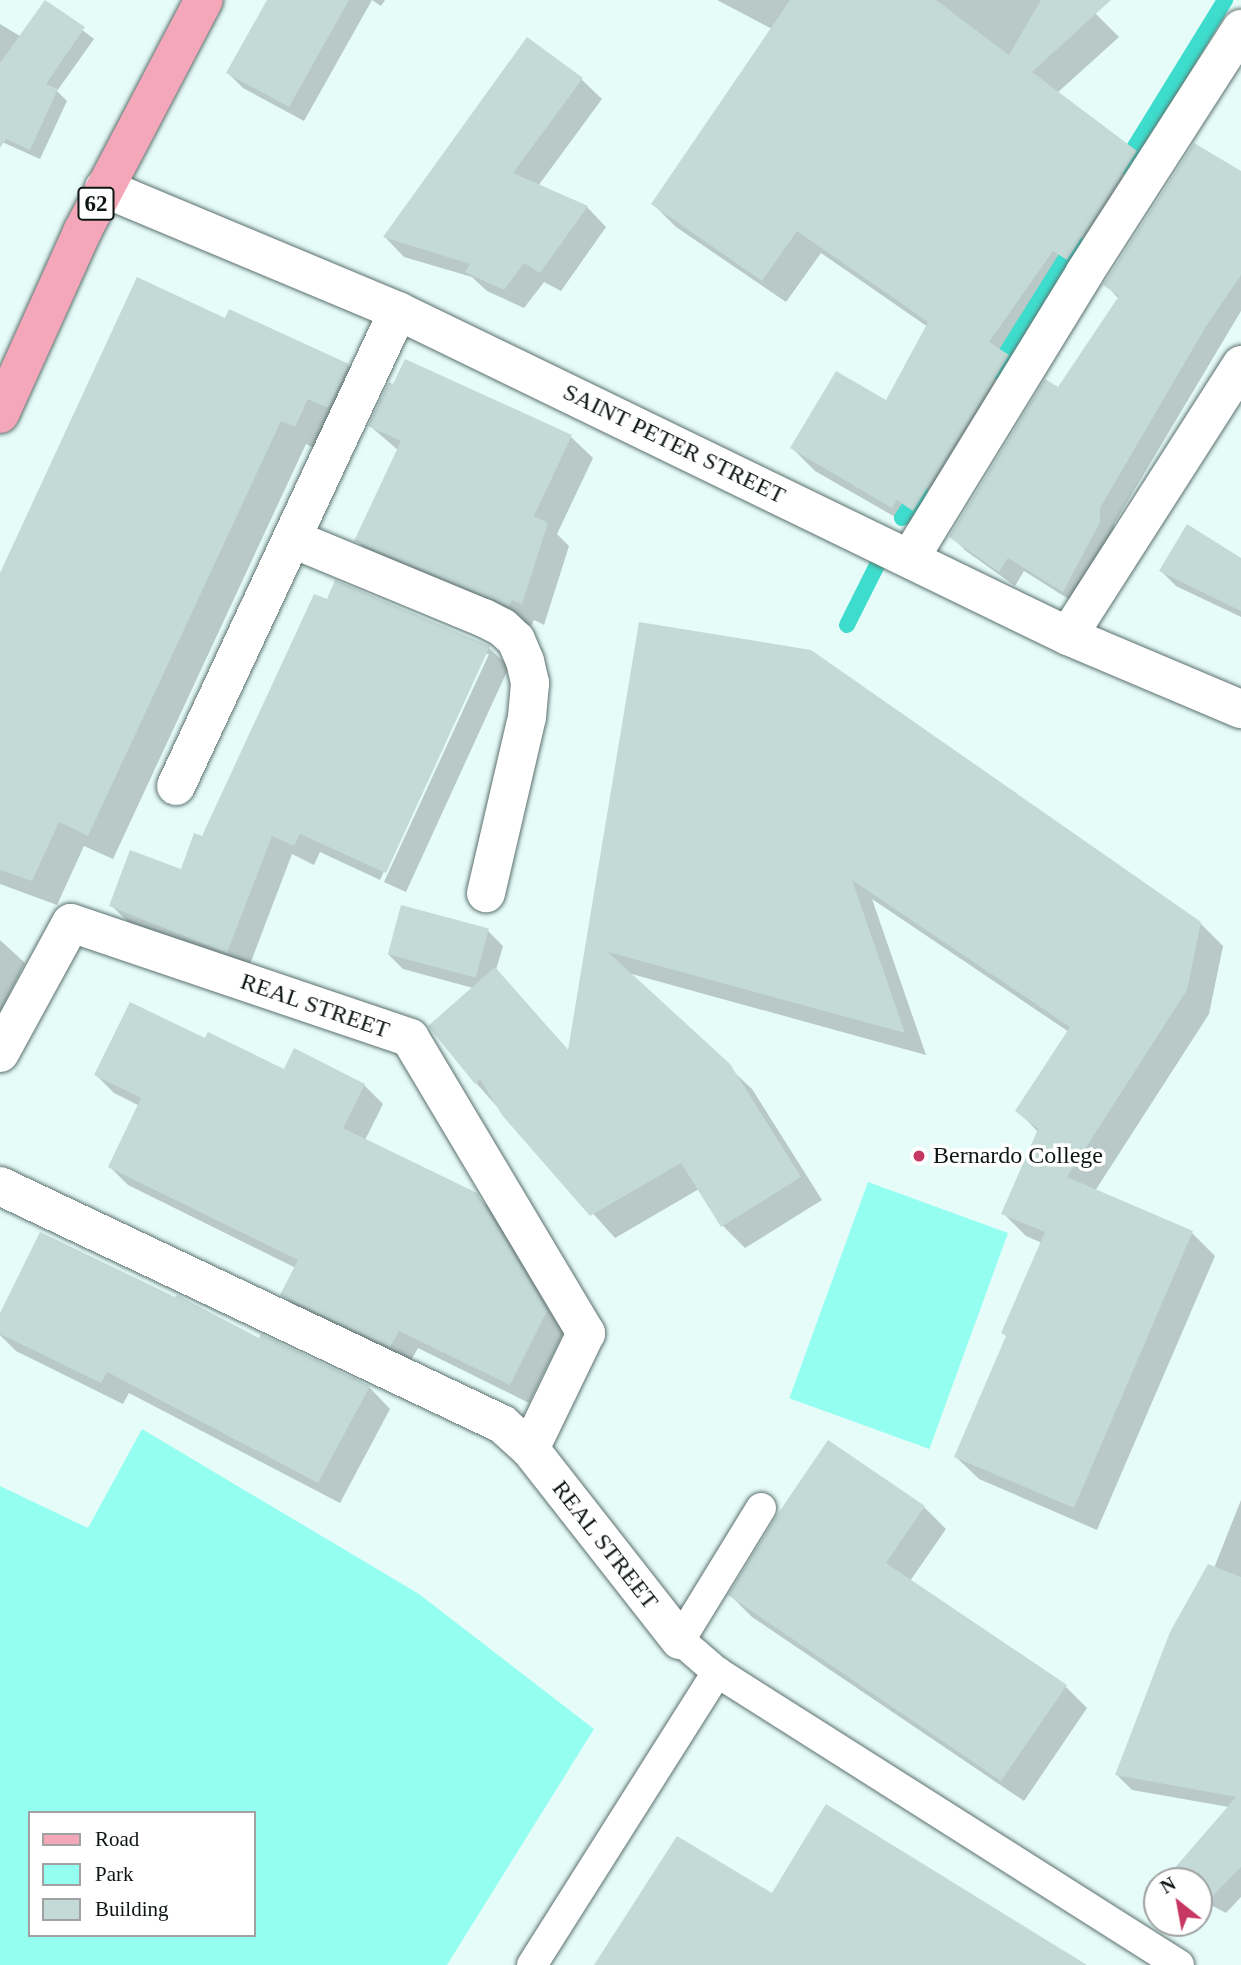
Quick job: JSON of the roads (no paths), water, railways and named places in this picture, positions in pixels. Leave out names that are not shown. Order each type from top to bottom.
[{"type":"main road","name":"62","points":[[0,414],[104,188],[204,0]]},
{"type":"street","points":[[910,558],[1085,272],[1241,29]]},
{"type":"street","name":"SAINT PETER STREET","points":[[104,188],[398,311],[1068,636],[1241,709]]},
{"type":"street","points":[[176,786],[398,311]]},
{"type":"street","points":[[1068,636],[1241,365]]},
{"type":"street","points":[[293,539],[502,626],[516,640],[530,683],[527,717],[486,893]]},
{"type":"street","name":"REAL STREET","points":[[0,1053],[71,923],[410,1038],[586,1333],[530,1449]]},
{"type":"street","name":"REAL STREET","points":[[0,1186],[502,1424],[530,1449],[680,1640]]},
{"type":"lane","points":[[761,1508],[680,1640],[716,1672],[1179,1965]]},
{"type":"lane","points":[[532,1965],[716,1672]]},
{"type":"waterway","points":[[1123,166],[1225,0]]},
{"type":"waterway","points":[[995,371],[1076,242]]},
{"type":"waterway","points":[[902,518],[920,491]]},
{"type":"waterway","points":[[847,625],[878,563]]},
{"type":"place","name":"Bernardo College","points":[[919,1156]]}]
